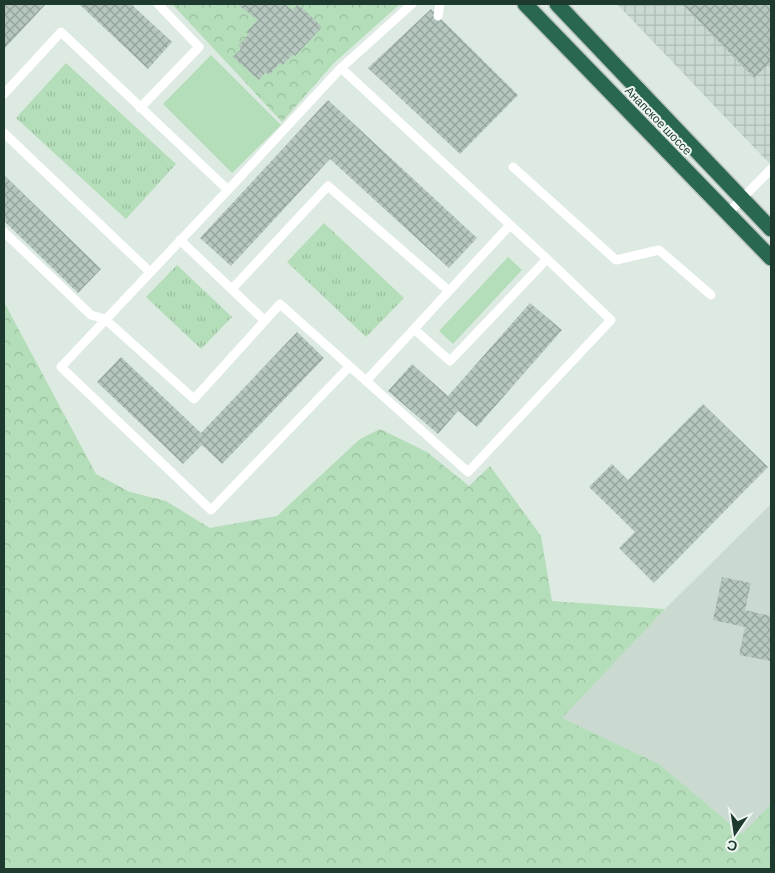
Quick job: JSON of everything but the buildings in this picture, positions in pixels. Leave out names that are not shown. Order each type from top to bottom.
[{"type":"highway","name":"Анапское шоссе","points":[[525,4],[771,258]]},
{"type":"highway","name":"Анапское шоссе","points":[[557,4],[771,229]]},
{"type":"lane","points":[[140,108],[199,47],[158,4]]},
{"type":"lane","points":[[349,367],[211,510],[61,367],[341,68],[412,4]]},
{"type":"lane","points":[[438,16],[440,4]]},
{"type":"lane","points":[[4,94],[61,32],[228,190]]},
{"type":"lane","points":[[4,232],[91,315],[105,319],[194,399],[280,304],[468,472],[612,320],[341,68]]},
{"type":"lane","points":[[4,133],[150,272]]},
{"type":"lane","points":[[513,168],[616,260],[659,250],[711,295]]},
{"type":"lane","points":[[728,213],[771,169]]},
{"type":"lane","points":[[232,289],[328,186],[449,291]]},
{"type":"lane","points":[[366,382],[510,225]]},
{"type":"lane","points":[[180,240],[265,321]]},
{"type":"lane","points":[[414,329],[450,361],[547,259]]},
{"type":"shaded area","points":[[617,4],[771,4],[771,165]]},
{"type":"shaded area","points":[[771,504],[771,804],[742,835],[659,764],[561,718],[665,609]]},
{"type":"green space","points":[[172,4],[400,4],[334,63],[282,122]]},
{"type":"green space","points":[[211,55],[281,125],[232,173],[163,104]]},
{"type":"green space","points":[[66,63],[176,164],[126,219],[16,118]]},
{"type":"green space","points":[[324,223],[404,298],[366,337],[287,262]]},
{"type":"green space","points":[[508,257],[522,270],[453,344],[439,331]]},
{"type":"green space","points":[[177,265],[232,317],[201,349],[146,297]]},
{"type":"green space","points":[[4,302],[96,474],[130,492],[166,501],[210,528],[277,516],[360,439],[380,429],[427,452],[469,486],[490,466],[541,536],[552,601],[665,609],[562,718],[659,764],[742,834],[771,804],[771,869],[4,869]]}]
